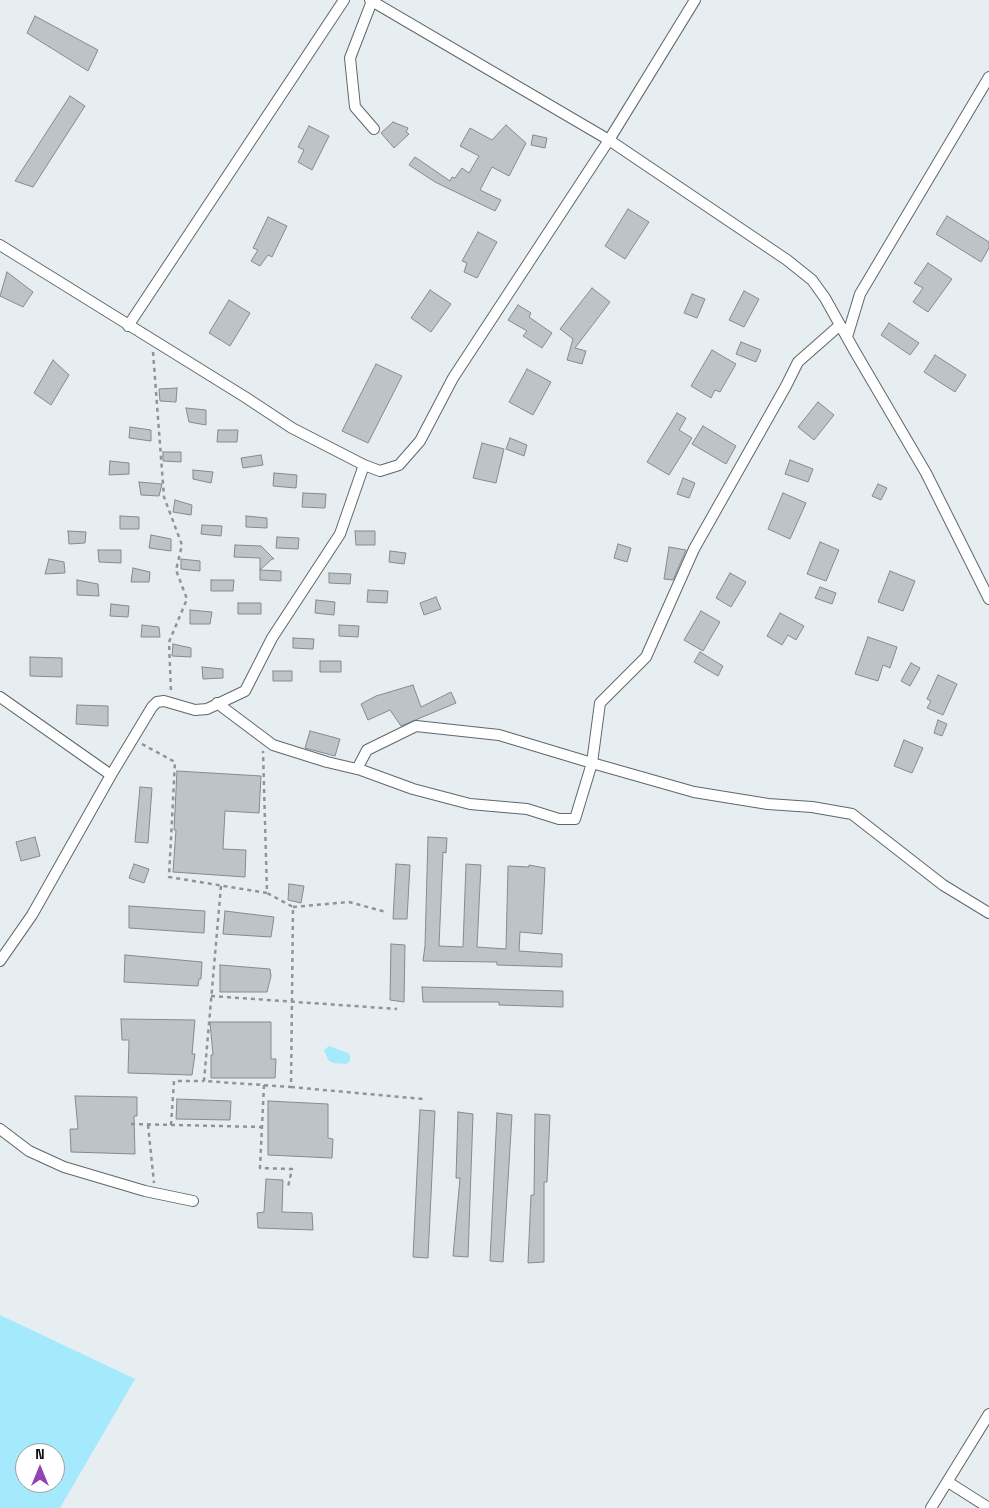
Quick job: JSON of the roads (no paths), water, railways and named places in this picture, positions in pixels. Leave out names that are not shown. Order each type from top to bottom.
[{"type":"street","points":[[128,326],[344,0]]},
{"type":"street","points":[[0,245],[292,428],[364,465],[380,471],[399,465],[420,442],[453,378],[609,140],[695,0]]},
{"type":"street","points":[[374,129],[355,107],[350,58],[371,1],[609,140],[787,260],[812,280],[825,298],[926,473],[989,599]]},
{"type":"street","points":[[847,338],[860,294],[989,76]]},
{"type":"street","points":[[217,703],[273,745],[327,762],[357,769],[413,789],[470,804],[528,809],[559,819],[575,819],[592,763],[600,703],[646,657],[694,548],[798,362],[840,325]]},
{"type":"street","points":[[0,961],[32,915],[111,775],[157,702],[164,701],[195,710],[207,709],[245,691],[272,638],[340,534],[364,465]]},
{"type":"street","points":[[0,697],[111,775]]},
{"type":"street","points":[[357,769],[367,750],[416,726],[499,735],[694,792],[768,804],[812,807],[852,814],[943,884],[989,912]]},
{"type":"street","points":[[0,1129],[29,1151],[64,1167],[155,1193],[193,1201]]},
{"type":"street","points":[[931,1508],[989,1414]]},
{"type":"street","points":[[948,1482],[989,1508]]}]
